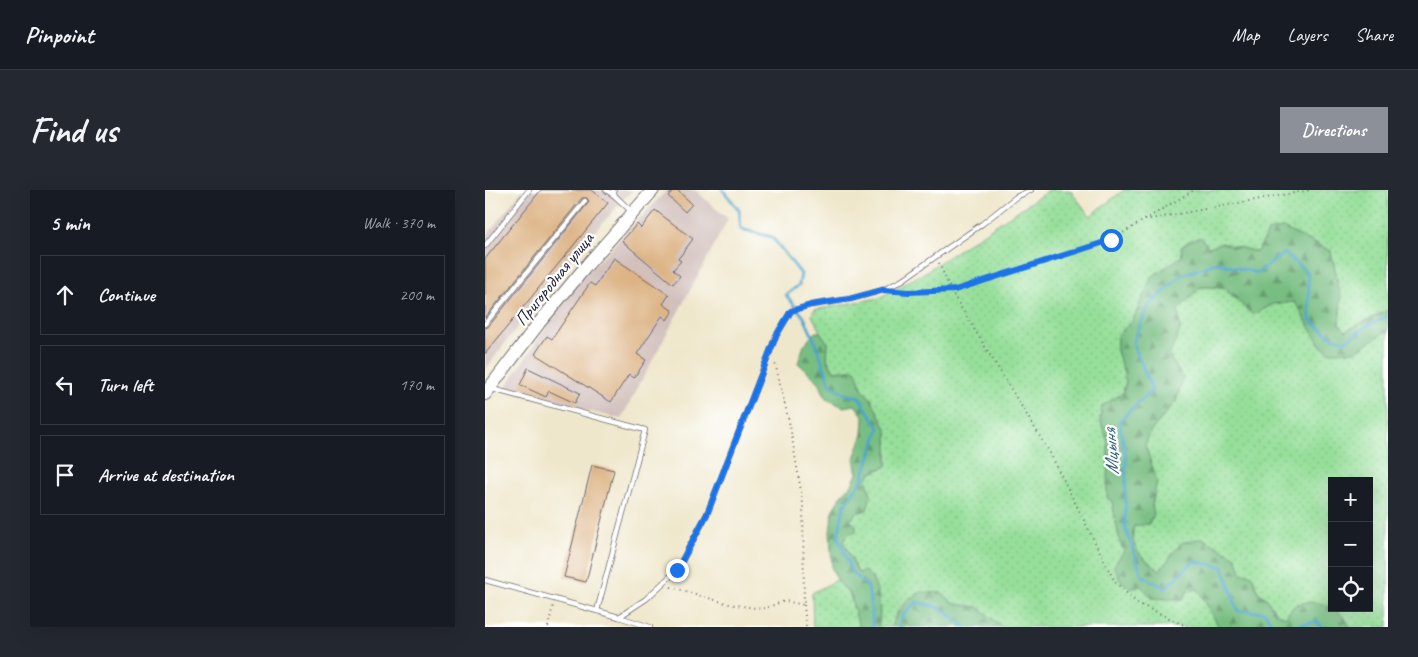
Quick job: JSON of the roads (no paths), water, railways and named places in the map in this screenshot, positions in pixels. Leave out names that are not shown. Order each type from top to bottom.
[{"type":"street","name":"Пригородная улица","points":[[486,389],[632,212],[653,190]]},
{"type":"lane","points":[[485,246],[529,190]]},
{"type":"lane","points":[[606,190],[632,212]]},
{"type":"lane","points":[[613,190],[615,196]]},
{"type":"lane","points":[[619,617],[646,599],[677,570],[707,514],[771,348],[791,311],[883,290],[901,281],[1016,197],[1031,190]]},
{"type":"lane","points":[[485,324],[585,201]]},
{"type":"lane","points":[[486,389],[645,430],[597,611]]},
{"type":"lane","points":[[485,581],[650,627]]},
{"type":"waterway","name":"Мцыня","points":[[723,190],[739,210],[741,229],[772,237],[801,274],[799,285],[786,295],[804,317],[830,384],[845,394],[859,397],[879,428],[863,478],[844,506],[838,537],[852,572],[868,587],[872,627]]},
{"type":"waterway","name":"Мцыня","points":[[1273,627],[1265,612],[1238,611],[1223,567],[1194,561],[1165,588],[1142,575],[1125,528],[1126,457],[1119,421],[1152,390],[1133,343],[1148,306],[1182,275],[1216,263],[1258,273],[1284,253],[1308,273],[1310,320],[1332,337],[1346,341],[1367,326],[1388,316]]},
{"type":"waterway","name":"Мцыня","points":[[898,627],[903,614],[917,602],[941,608],[965,627]]},
{"type":"waterway","name":"Мцыня","points":[[1289,627],[1318,621],[1322,627]]}]
